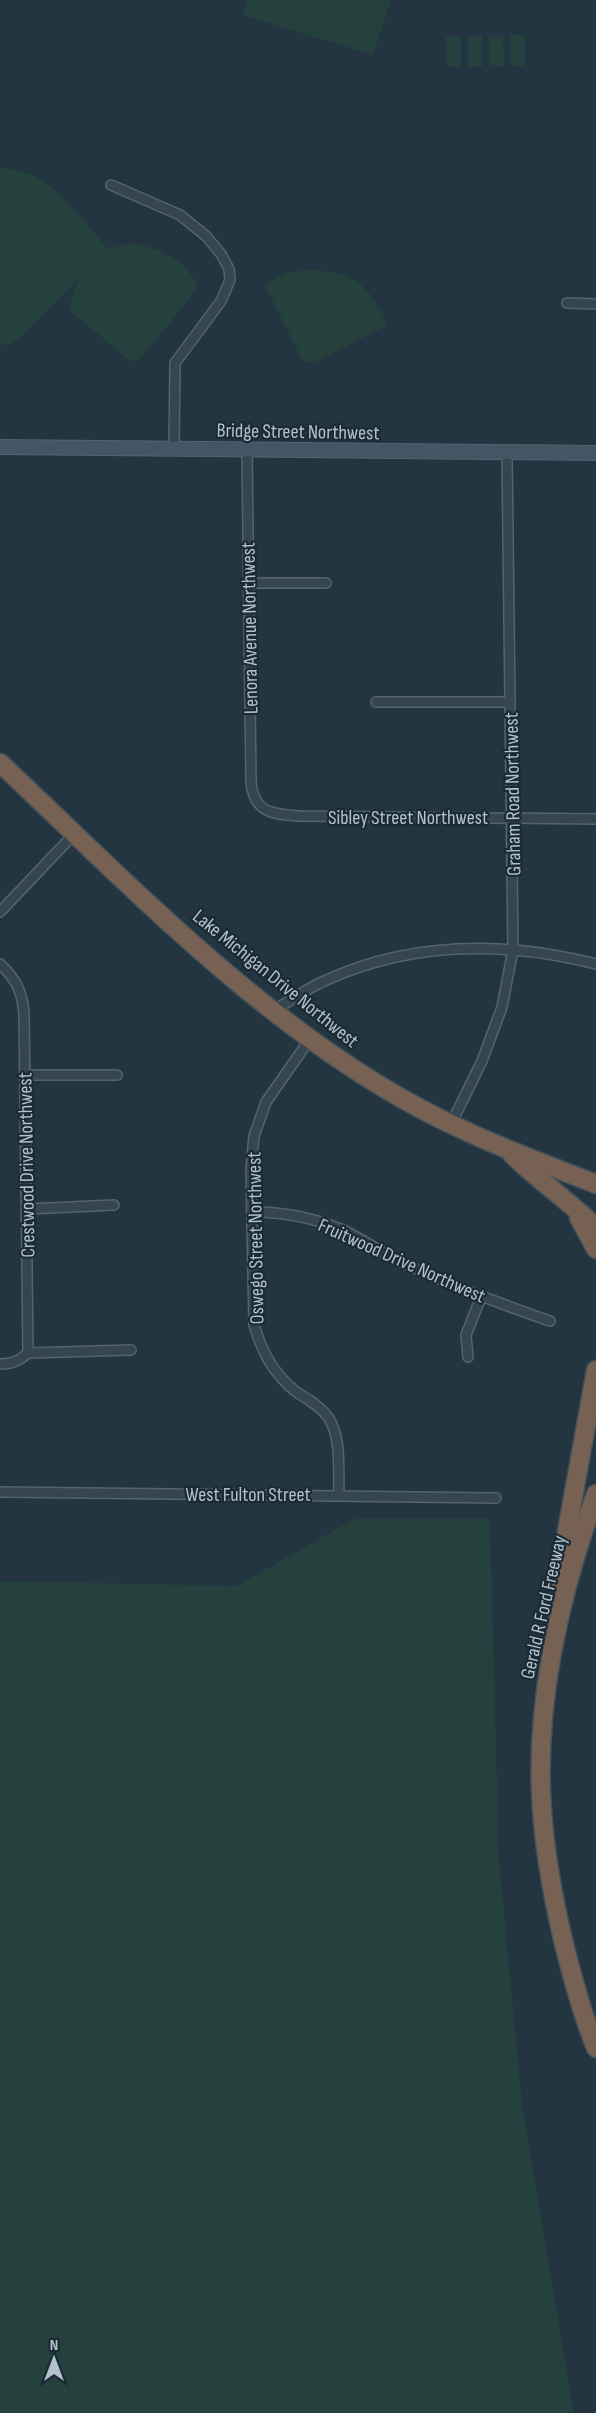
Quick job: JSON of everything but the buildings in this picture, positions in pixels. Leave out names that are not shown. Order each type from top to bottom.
[{"type":"highway","name":"Lake Michigan Drive Northwest","points":[[0,763],[221,968],[310,1038],[373,1081],[451,1124],[596,1184]]},
{"type":"highway","points":[[507,1149],[534,1176],[596,1228]]},
{"type":"highway","points":[[570,1204],[596,1249]]},
{"type":"highway","points":[[545,1699],[542,1666],[596,1370]]},
{"type":"highway","name":"Gerald R Ford Freeway","points":[[596,1494],[568,1581],[555,1637],[545,1699],[541,1791],[546,1857],[557,1916],[580,2010],[596,2048]]},
{"type":"main road","name":"Bridge Street Northwest","points":[[0,447],[596,453]]},
{"type":"street","points":[[111,185],[180,215],[206,236],[229,268],[230,280],[221,301],[175,363],[174,449]]},
{"type":"street","points":[[567,303],[596,304]]},
{"type":"street","name":"Lenora Avenue Northwest","points":[[247,449],[251,782],[252,793],[259,805]]},
{"type":"street","name":"Graham Road Northwest","points":[[451,1124],[482,1060],[502,1007],[513,950],[507,453]]},
{"type":"street","points":[[249,583],[326,583]]},
{"type":"street","points":[[376,702],[510,702]]},
{"type":"street","name":"Sibley Street Northwest","points":[[259,805],[274,813],[300,816],[596,819]]},
{"type":"street","points":[[0,912],[75,833]]},
{"type":"street","points":[[274,1010],[320,982],[350,970],[411,953],[440,949],[513,950],[543,952],[596,964]]},
{"type":"street","name":"Crestwood Drive Northwest","points":[[0,964],[15,979],[22,998],[28,1353]]},
{"type":"street","name":"Oswego Street Northwest","points":[[310,1038],[266,1102],[254,1136],[251,1170],[254,1325],[261,1350],[274,1371],[314,1403],[328,1418],[335,1433],[339,1495]]},
{"type":"street","points":[[25,1075],[117,1075]]},
{"type":"street","points":[[27,1209],[114,1205]]},
{"type":"street","name":"Fruitwood Drive Northwest","points":[[252,1212],[284,1212],[310,1218],[342,1230],[402,1263],[481,1297],[549,1321]]},
{"type":"street","points":[[468,1357],[466,1335],[481,1297]]},
{"type":"street","points":[[0,1364],[10,1364],[21,1360],[28,1353],[131,1350]]},
{"type":"street","name":"West Fulton Street","points":[[0,1492],[496,1498]]},
{"type":"green space","points":[[248,0],[391,0],[373,55],[243,15]]},
{"type":"green space","points":[[510,35],[525,35],[525,66],[511,66]]},
{"type":"green space","points":[[446,36],[461,36],[461,67],[447,67]]},
{"type":"green space","points":[[468,36],[482,36],[482,67],[468,67]]},
{"type":"green space","points":[[489,36],[503,36],[504,67],[489,67]]},
{"type":"green space","points":[[0,169],[21,171],[50,187],[75,210],[108,249],[131,244],[151,248],[180,263],[194,279],[198,288],[139,360],[130,361],[68,309],[80,277],[16,341],[5,346],[0,343]]},
{"type":"green space","points":[[307,270],[336,273],[358,282],[374,299],[388,325],[315,362],[303,361],[265,285],[285,273]]},
{"type":"green space","points":[[354,1519],[490,1519],[499,1860],[522,2104],[574,2413],[0,2413],[0,1581],[237,1586]]}]
